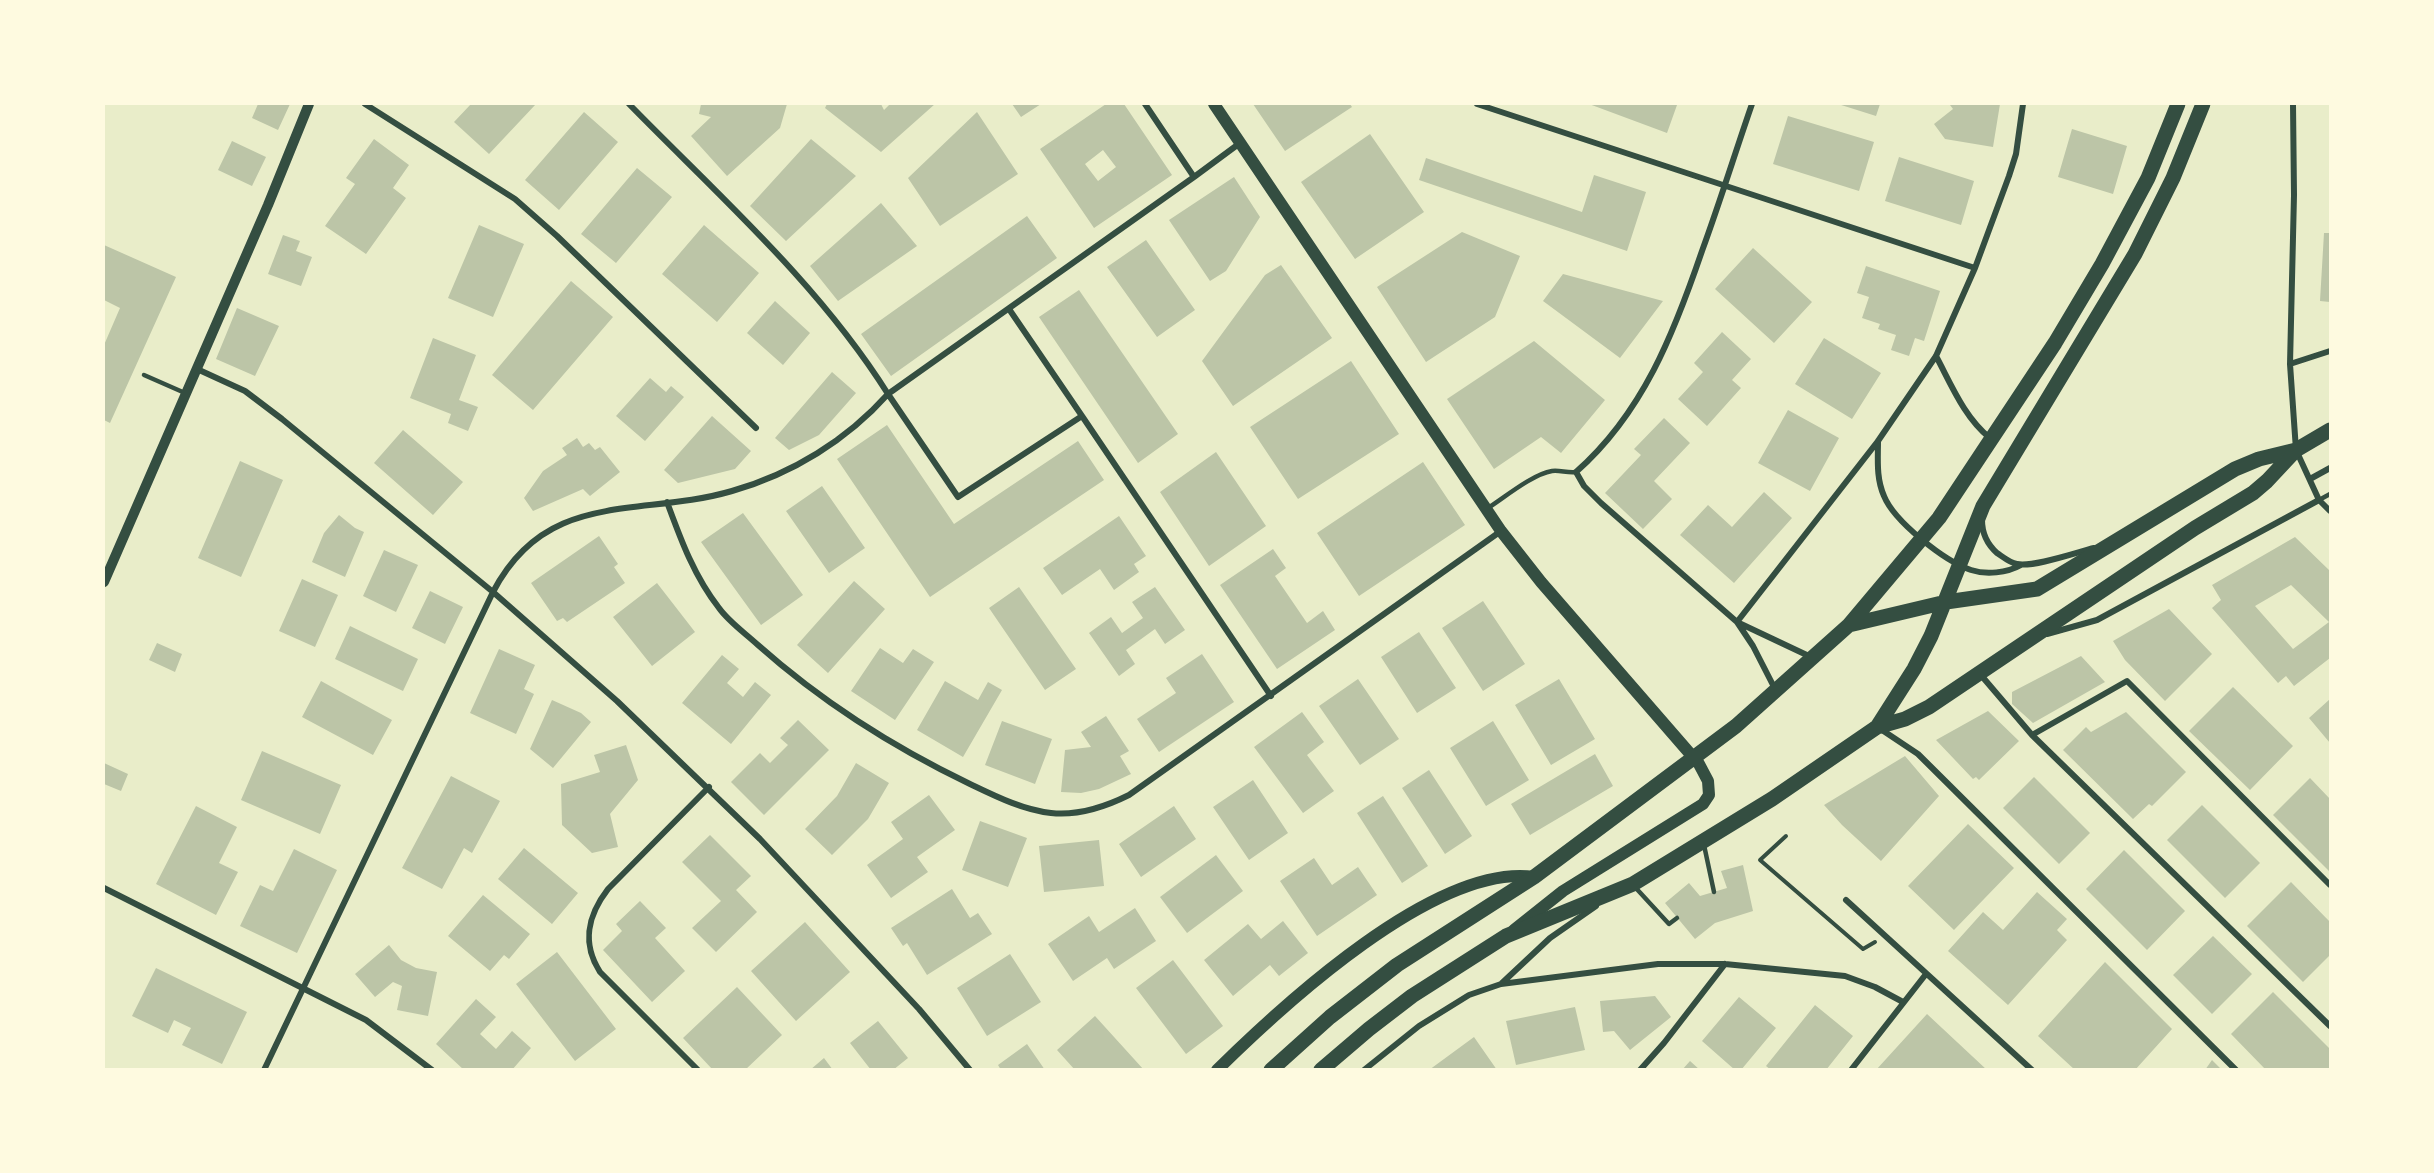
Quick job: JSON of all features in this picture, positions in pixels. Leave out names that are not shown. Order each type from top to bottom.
[{"type":"main road","points":[[1214,104],[1501,531],[1541,582],[1694,758],[1703,771],[1709,787],[1709,795],[1703,804],[1563,891],[1506,936],[1397,1007],[1321,1070]]},
{"type":"main road","points":[[1271,1070],[1330,1017],[1397,965],[1534,877],[1694,758],[1776,692],[1849,625],[1922,540],[2055,344],[2102,264],[2148,178],[2178,104]]},
{"type":"main road","points":[[1877,727],[1914,669],[1946,602],[1983,506],[2135,254],[2173,178],[2203,104]]},
{"type":"main road","points":[[1849,625],[1946,602],[2037,589],[2235,470],[2259,459],[2296,450],[2331,430]]},
{"type":"main road","points":[[1506,936],[1629,886],[1772,799],[1877,727],[1916,714],[1980,674],[2195,528],[2253,493],[2296,450]]},
{"type":"main road","points":[[1217,1070],[1317,980],[1390,926],[1468,886],[1507,876],[1534,877]]},
{"type":"street","points":[[104,582],[309,104]]},
{"type":"street","points":[[364,104],[515,199],[557,236],[756,428]]},
{"type":"street","points":[[629,104],[812,292],[852,340],[958,497],[1082,416]]},
{"type":"street","points":[[1145,104],[1194,177]]},
{"type":"street","points":[[1477,104],[1726,184],[1975,268]]},
{"type":"street","points":[[1752,104],[1678,322],[1661,358],[1620,422],[1576,472],[1584,486],[1601,503],[1737,622],[1753,646],[1776,692]]},
{"type":"street","points":[[1737,622],[1878,441],[1936,356],[1975,268],[2016,154],[2023,104]]},
{"type":"street","points":[[2293,104],[2294,215],[2290,364],[2296,450],[2319,500],[2331,512]]},
{"type":"street","points":[[264,1070],[493,592],[500,579],[520,554],[536,540],[563,523],[597,512],[730,492],[774,476],[849,434],[888,394],[1240,143]]},
{"type":"street","points":[[1009,309],[1271,696]]},
{"type":"street","points":[[2290,364],[2331,351]]},
{"type":"street","points":[[1936,356],[1967,412],[1981,431],[1992,440]]},
{"type":"street","points":[[196,369],[252,395],[493,592],[617,700],[709,787],[815,896],[919,1009],[970,1070]]},
{"type":"street","points":[[1878,441],[1878,474],[1883,494],[1894,514],[1922,540],[1971,570],[1991,572],[2011,570],[2021,565],[2059,558],[2118,541]]},
{"type":"street","points":[[2310,479],[2331,468]]},
{"type":"street","points":[[2032,639],[2097,620],[2319,500]]},
{"type":"street","points":[[667,502],[690,562],[703,586],[720,610],[779,664],[837,707],[895,745],[948,773],[1014,803],[1051,813],[1081,812],[1110,805],[1140,788],[1501,531]]},
{"type":"street","points":[[1983,506],[1982,528],[1987,542],[2003,558],[2021,565]]},
{"type":"street","points":[[1737,622],[1814,658]]},
{"type":"street","points":[[1980,674],[2032,735],[2331,1026]]},
{"type":"street","points":[[2032,735],[2127,681],[2331,885]]},
{"type":"street","points":[[1877,727],[1918,754],[2236,1070]]},
{"type":"street","points":[[698,1070],[604,977],[594,962],[588,936],[589,922],[608,888],[709,787]]},
{"type":"street","points":[[1501,984],[1550,938],[1629,886]]},
{"type":"street","points":[[104,888],[374,1024],[432,1070]]},
{"type":"street","points":[[1846,900],[2032,1070]]},
{"type":"street","points":[[1364,1070],[1396,1042],[1456,1001],[1501,984],[1658,964],[1725,964],[1845,976],[1875,987],[1903,1002]]},
{"type":"street","points":[[1640,1070],[1664,1043],[1725,964]]},
{"type":"street","points":[[1851,1070],[1926,974]]},
{"type":"lane","points":[[144,375],[186,394]]},
{"type":"lane","points":[[1486,510],[1541,475],[1554,471],[1576,472]]},
{"type":"lane","points":[[2319,500],[2331,494]]},
{"type":"lane","points":[[1703,841],[1714,892]]},
{"type":"lane","points":[[1629,886],[1669,924],[1677,918]]},
{"type":"path","points":[[1786,836],[1760,860],[1863,949],[1886,937]]},
{"type":"building","points":[[258,104],[290,104],[278,130],[252,118]]},
{"type":"building","points":[[471,104],[536,104],[489,154],[454,122]]},
{"type":"building","points":[[701,104],[787,104],[780,128],[727,176],[691,136],[711,117],[699,114]]},
{"type":"building","points":[[827,104],[881,104],[884,110],[890,104],[935,104],[881,152],[825,108]]},
{"type":"building","points":[[1012,104],[1041,104],[1021,117]]},
{"type":"building","points":[[1106,104],[1124,104],[1172,175],[1094,228],[1040,149]],"holes":[[[1103,150],[1116,167],[1098,181],[1085,164]]]},
{"type":"building","points":[[1253,104],[1350,104],[1352,107],[1285,151]]},
{"type":"building","points":[[1589,104],[1675,104],[1677,105],[1667,133]]},
{"type":"building","points":[[1838,104],[1880,104],[1876,116]]},
{"type":"building","points":[[2000,104],[1993,147],[1945,139],[1934,124],[1953,109],[1950,105]]},
{"type":"building","points":[[584,112],[618,142],[559,210],[525,180]]},
{"type":"building","points":[[977,112],[1018,174],[940,226],[908,178]]},
{"type":"building","points":[[1788,116],[1874,142],[1859,191],[1773,164]]},
{"type":"building","points":[[2072,129],[2127,146],[2113,194],[2058,177]]},
{"type":"building","points":[[1370,134],[1424,212],[1355,259],[1301,182]]},
{"type":"building","points":[[374,139],[409,165],[393,188],[406,198],[366,254],[325,226],[355,184],[346,178]]},
{"type":"building","points":[[811,139],[856,176],[786,241],[750,206]]},
{"type":"building","points":[[232,141],[266,157],[252,186],[218,170]]},
{"type":"building","points":[[1899,157],[1974,181],[1961,225],[1885,201]]},
{"type":"building","points":[[1426,158],[1582,212],[1594,175],[1646,192],[1627,251],[1419,180]]},
{"type":"building","points":[[637,168],[672,197],[616,263],[581,234]]},
{"type":"building","points":[[1234,177],[1260,217],[1226,271],[1210,281],[1169,220]]},
{"type":"building","points":[[881,203],[917,246],[838,301],[810,266]]},
{"type":"building","points":[[1027,216],[1057,258],[891,376],[861,334]]},
{"type":"building","points":[[479,225],[524,244],[493,317],[448,298]]},
{"type":"building","points":[[704,225],[759,273],[717,322],[662,274]]},
{"type":"building","points":[[1462,232],[1520,256],[1495,317],[1426,362],[1377,287]]},
{"type":"building","points":[[2324,233],[2330,233],[2330,302],[2320,301]]},
{"type":"building","points":[[283,235],[300,241],[296,251],[312,257],[301,286],[268,274]]},
{"type":"building","points":[[1146,240],[1195,310],[1157,337],[1107,267]]},
{"type":"building","points":[[104,245],[176,277],[110,423],[104,420],[104,345],[120,308],[104,300]]},
{"type":"building","points":[[1753,248],[1812,302],[1774,343],[1715,289]]},
{"type":"building","points":[[1281,265],[1332,338],[1233,406],[1202,361],[1265,275]]},
{"type":"building","points":[[1866,266],[1940,291],[1924,341],[1915,338],[1909,356],[1891,350],[1896,335],[1878,329],[1880,324],[1862,318],[1869,297],[1857,293]]},
{"type":"building","points":[[1563,274],[1663,301],[1620,358],[1543,301]]},
{"type":"building","points":[[571,281],[613,317],[533,410],[492,375]]},
{"type":"building","points":[[1079,290],[1178,434],[1138,463],[1039,317]]},
{"type":"building","points":[[775,301],[810,333],[783,365],[747,333]]},
{"type":"building","points":[[237,308],[279,326],[255,376],[216,359]]},
{"type":"building","points":[[1722,332],[1751,359],[1732,380],[1741,388],[1707,426],[1678,399],[1703,372],[1694,363]]},
{"type":"building","points":[[433,338],[476,355],[459,400],[478,407],[468,431],[448,423],[451,414],[410,398]]},
{"type":"building","points":[[1824,338],[1881,373],[1852,419],[1795,384]]},
{"type":"building","points":[[1534,341],[1605,400],[1561,453],[1541,437],[1494,469],[1447,399]]},
{"type":"building","points":[[1351,361],[1399,434],[1298,499],[1250,427]]},
{"type":"building","points":[[832,372],[856,393],[819,435],[789,450],[775,438]]},
{"type":"building","points":[[650,378],[666,392],[671,386],[684,397],[645,441],[616,416]]},
{"type":"building","points":[[1788,410],[1839,438],[1810,491],[1758,463]]},
{"type":"building","points":[[712,416],[751,451],[735,469],[678,483],[664,470]]},
{"type":"building","points":[[1664,418],[1690,443],[1654,481],[1672,499],[1643,529],[1605,493],[1641,455],[1634,449]]},
{"type":"building","points":[[887,425],[954,524],[1078,441],[1104,480],[930,597],[837,459]]},
{"type":"building","points":[[403,430],[463,482],[433,515],[374,463]]},
{"type":"building","points":[[577,438],[583,447],[589,443],[595,450],[600,447],[620,472],[590,496],[583,489],[533,511],[524,498],[543,471],[567,455],[562,448]]},
{"type":"building","points":[[1216,452],[1266,526],[1209,566],[1160,492]]},
{"type":"building","points":[[240,461],[283,480],[241,577],[198,558]]},
{"type":"building","points":[[1423,462],[1465,525],[1359,596],[1317,533]]},
{"type":"building","points":[[822,486],[865,548],[829,573],[786,511]]},
{"type":"building","points":[[1764,492],[1792,518],[1734,583],[1680,535],[1708,505],[1732,527]]},
{"type":"building","points":[[743,513],[803,595],[761,625],[701,542]]},
{"type":"building","points":[[339,515],[364,532],[345,577],[312,562],[324,533]]},
{"type":"building","points":[[1119,516],[1146,556],[1134,564],[1139,572],[1114,590],[1100,569],[1062,595],[1043,568]]},
{"type":"building","points":[[599,536],[618,564],[614,567],[625,583],[567,622],[563,618],[557,621],[531,583]]},
{"type":"building","points":[[2295,537],[2330,571],[2330,658],[2294,686],[2286,676],[2278,683],[2212,608],[2221,600],[2212,585]],"holes":[[[2291,585],[2329,622],[2293,649],[2255,606]]]},
{"type":"building","points":[[1273,549],[1286,568],[1275,576],[1307,623],[1323,611],[1335,630],[1277,669],[1220,585]]},
{"type":"building","points":[[384,550],[418,565],[396,612],[363,596]]},
{"type":"building","points":[[302,579],[338,595],[315,647],[279,631]]},
{"type":"building","points":[[854,581],[885,609],[828,673],[797,645]]},
{"type":"building","points":[[657,583],[695,632],[652,666],[613,617]]},
{"type":"building","points":[[1019,587],[1076,669],[1045,690],[989,608]]},
{"type":"building","points":[[1155,587],[1185,630],[1165,644],[1155,629],[1126,650],[1135,664],[1119,676],[1089,633],[1111,617],[1122,633],[1143,618],[1132,602]]},
{"type":"building","points":[[430,591],[463,607],[445,644],[412,628]]},
{"type":"building","points":[[1483,601],[1525,664],[1483,691],[1442,628]]},
{"type":"building","points":[[2169,609],[2212,654],[2165,701],[2125,660],[2113,641]]},
{"type":"building","points":[[350,626],[418,659],[403,691],[335,659]]},
{"type":"building","points":[[1419,632],[1456,688],[1417,713],[1381,657]]},
{"type":"building","points":[[157,643],[182,654],[175,672],[149,660]]},
{"type":"building","points":[[880,648],[903,663],[913,649],[934,662],[895,720],[851,691]]},
{"type":"building","points":[[499,649],[535,665],[524,689],[534,694],[516,734],[470,713]]},
{"type":"building","points":[[1202,654],[1234,702],[1159,752],[1137,719],[1176,693],[1166,678]]},
{"type":"building","points":[[722,655],[739,669],[727,683],[743,697],[755,682],[771,695],[731,744],[682,703]]},
{"type":"building","points":[[2081,656],[2105,682],[2033,723],[2012,704],[2012,692]]},
{"type":"building","points":[[1358,679],[1399,739],[1360,765],[1319,706]]},
{"type":"building","points":[[1559,679],[1595,739],[1551,765],[1515,705]]},
{"type":"building","points":[[321,681],[392,720],[373,755],[302,717]]},
{"type":"building","points":[[945,681],[978,700],[988,682],[1002,690],[963,757],[917,730]]},
{"type":"building","points":[[2233,687],[2293,746],[2250,790],[2189,731]]},
{"type":"building","points":[[2330,699],[2330,743],[2309,718]]},
{"type":"building","points":[[552,700],[581,713],[591,722],[553,768],[530,749]]},
{"type":"building","points":[[1988,711],[2019,741],[1979,780],[1976,777],[1973,779],[1936,740]]},
{"type":"building","points":[[1302,712],[1324,742],[1307,755],[1334,791],[1303,813],[1254,747]]},
{"type":"building","points":[[2126,712],[2186,772],[2152,806],[2149,804],[2133,819],[2063,750],[2086,727],[2091,732]]},
{"type":"building","points":[[1106,716],[1129,751],[1120,756],[1131,774],[1099,789],[1081,793],[1061,792],[1065,750],[1091,747],[1081,732]]},
{"type":"building","points":[[798,720],[829,750],[764,815],[731,782],[760,753],[770,763],[788,745],[780,738]]},
{"type":"building","points":[[1002,721],[1052,739],[1035,784],[985,765]]},
{"type":"building","points":[[1493,721],[1529,780],[1486,806],[1450,748]]},
{"type":"building","points":[[626,745],[638,780],[610,814],[618,847],[592,853],[562,825],[561,784],[600,772],[594,755]]},
{"type":"building","points":[[262,751],[341,785],[320,834],[241,800]]},
{"type":"building","points":[[1595,754],[1613,786],[1530,835],[1511,804]]},
{"type":"building","points":[[1905,756],[1939,796],[1881,861],[1824,805]]},
{"type":"building","points":[[104,763],[128,774],[121,791],[104,784]]},
{"type":"building","points":[[856,763],[889,783],[868,819],[832,855],[805,829],[837,796]]},
{"type":"building","points":[[1429,770],[1472,836],[1445,854],[1402,788]]},
{"type":"building","points":[[451,776],[500,801],[472,853],[464,848],[442,889],[402,868]]},
{"type":"building","points":[[2034,777],[2090,833],[2059,864],[2003,808]]},
{"type":"building","points":[[2310,778],[2330,799],[2330,872],[2273,815]]},
{"type":"building","points":[[1253,780],[1288,833],[1249,860],[1213,807]]},
{"type":"building","points":[[929,795],[955,830],[917,857],[928,872],[891,898],[867,865],[903,839],[891,822]]},
{"type":"building","points":[[1383,796],[1428,866],[1402,883],[1357,813]]},
{"type":"building","points":[[2202,805],[2260,863],[2225,898],[2167,840]]},
{"type":"building","points":[[196,806],[237,827],[219,863],[238,872],[216,915],[156,884]]},
{"type":"building","points":[[1174,806],[1196,839],[1141,877],[1119,844]]},
{"type":"building","points":[[980,821],[1027,838],[1008,887],[962,870]]},
{"type":"building","points":[[1968,824],[2014,868],[1954,930],[1908,886]]},
{"type":"building","points":[[710,835],[751,876],[736,890],[757,912],[716,952],[692,928],[721,901],[682,862]]},
{"type":"building","points":[[1099,840],[1104,886],[1044,892],[1039,846]]},
{"type":"building","points":[[524,848],[578,893],[552,924],[498,879]]},
{"type":"building","points":[[294,849],[337,870],[297,953],[240,926],[260,885],[273,891]]},
{"type":"building","points":[[2124,850],[2185,911],[2147,950],[2086,889]]},
{"type":"building","points":[[1216,855],[1243,891],[1187,933],[1160,897]]},
{"type":"building","points":[[1314,858],[1332,885],[1358,867],[1377,895],[1317,936],[1280,881]]},
{"type":"building","points":[[1743,865],[1753,911],[1715,923],[1695,939],[1665,903],[1689,883],[1700,896],[1727,888],[1721,871]]},
{"type":"building","points":[[2291,882],[2330,922],[2330,955],[2303,982],[2247,926]]},
{"type":"building","points":[[952,889],[970,918],[978,913],[992,934],[927,975],[907,943],[903,946],[891,928]]},
{"type":"building","points":[[2037,892],[2067,919],[2057,930],[2067,940],[2008,1005],[1948,951],[1983,912],[2003,930]]},
{"type":"building","points":[[483,895],[530,934],[509,959],[504,955],[490,971],[448,936]]},
{"type":"building","points":[[640,901],[666,928],[655,938],[685,971],[652,1002],[603,950],[622,931],[616,924]]},
{"type":"building","points":[[1135,908],[1156,941],[1114,969],[1107,958],[1073,981],[1048,944],[1089,916],[1099,932]]},
{"type":"building","points":[[1283,921],[1308,953],[1279,976],[1270,965],[1233,996],[1204,960],[1248,924],[1261,939]]},
{"type":"building","points":[[805,922],[850,972],[796,1021],[751,971]]},
{"type":"building","points":[[2213,936],[2252,974],[2212,1014],[2173,975]]},
{"type":"building","points":[[389,945],[401,960],[416,968],[437,972],[428,1016],[397,1010],[402,986],[393,982],[375,997],[355,974]]},
{"type":"building","points":[[557,952],[616,1029],[575,1061],[516,984]]},
{"type":"building","points":[[1010,954],[1041,1002],[987,1036],[957,988]]},
{"type":"building","points":[[1173,960],[1223,1026],[1186,1054],[1136,988]]},
{"type":"building","points":[[2105,962],[2172,1029],[2135,1070],[2075,1070],[2038,1036]]},
{"type":"building","points":[[156,968],[247,1012],[222,1064],[182,1045],[191,1028],[174,1020],[168,1033],[132,1016]]},
{"type":"building","points":[[737,987],[782,1035],[745,1070],[713,1070],[683,1038]]},
{"type":"building","points":[[2273,992],[2330,1049],[2330,1070],[2266,1070],[2231,1034]]},
{"type":"building","points":[[1655,996],[1671,1017],[1630,1050],[1614,1031],[1603,1032],[1600,1001]]},
{"type":"building","points":[[1739,997],[1776,1028],[1741,1070],[1735,1070],[1702,1041]]},
{"type":"building","points":[[476,999],[496,1017],[480,1034],[496,1049],[512,1031],[531,1048],[512,1070],[464,1070],[436,1044]]},
{"type":"building","points":[[1815,1005],[1853,1036],[1826,1070],[1771,1070],[1766,1066]]},
{"type":"building","points":[[1575,1007],[1585,1050],[1516,1065],[1506,1021]]},
{"type":"building","points":[[1927,1014],[1987,1070],[1876,1070]]},
{"type":"building","points":[[1095,1016],[1144,1070],[1075,1070],[1057,1050]]},
{"type":"building","points":[[878,1021],[908,1058],[893,1070],[871,1070],[850,1043]]},
{"type":"building","points":[[1474,1037],[1497,1070],[1429,1070]]},
{"type":"building","points":[[1027,1044],[1045,1070],[1001,1070],[998,1065]]},
{"type":"building","points":[[824,1058],[833,1070],[810,1070]]},
{"type":"building","points":[[2212,1060],[2222,1070],[2205,1070]]},
{"type":"building","points":[[1690,1061],[1700,1070],[1682,1070]]}]
